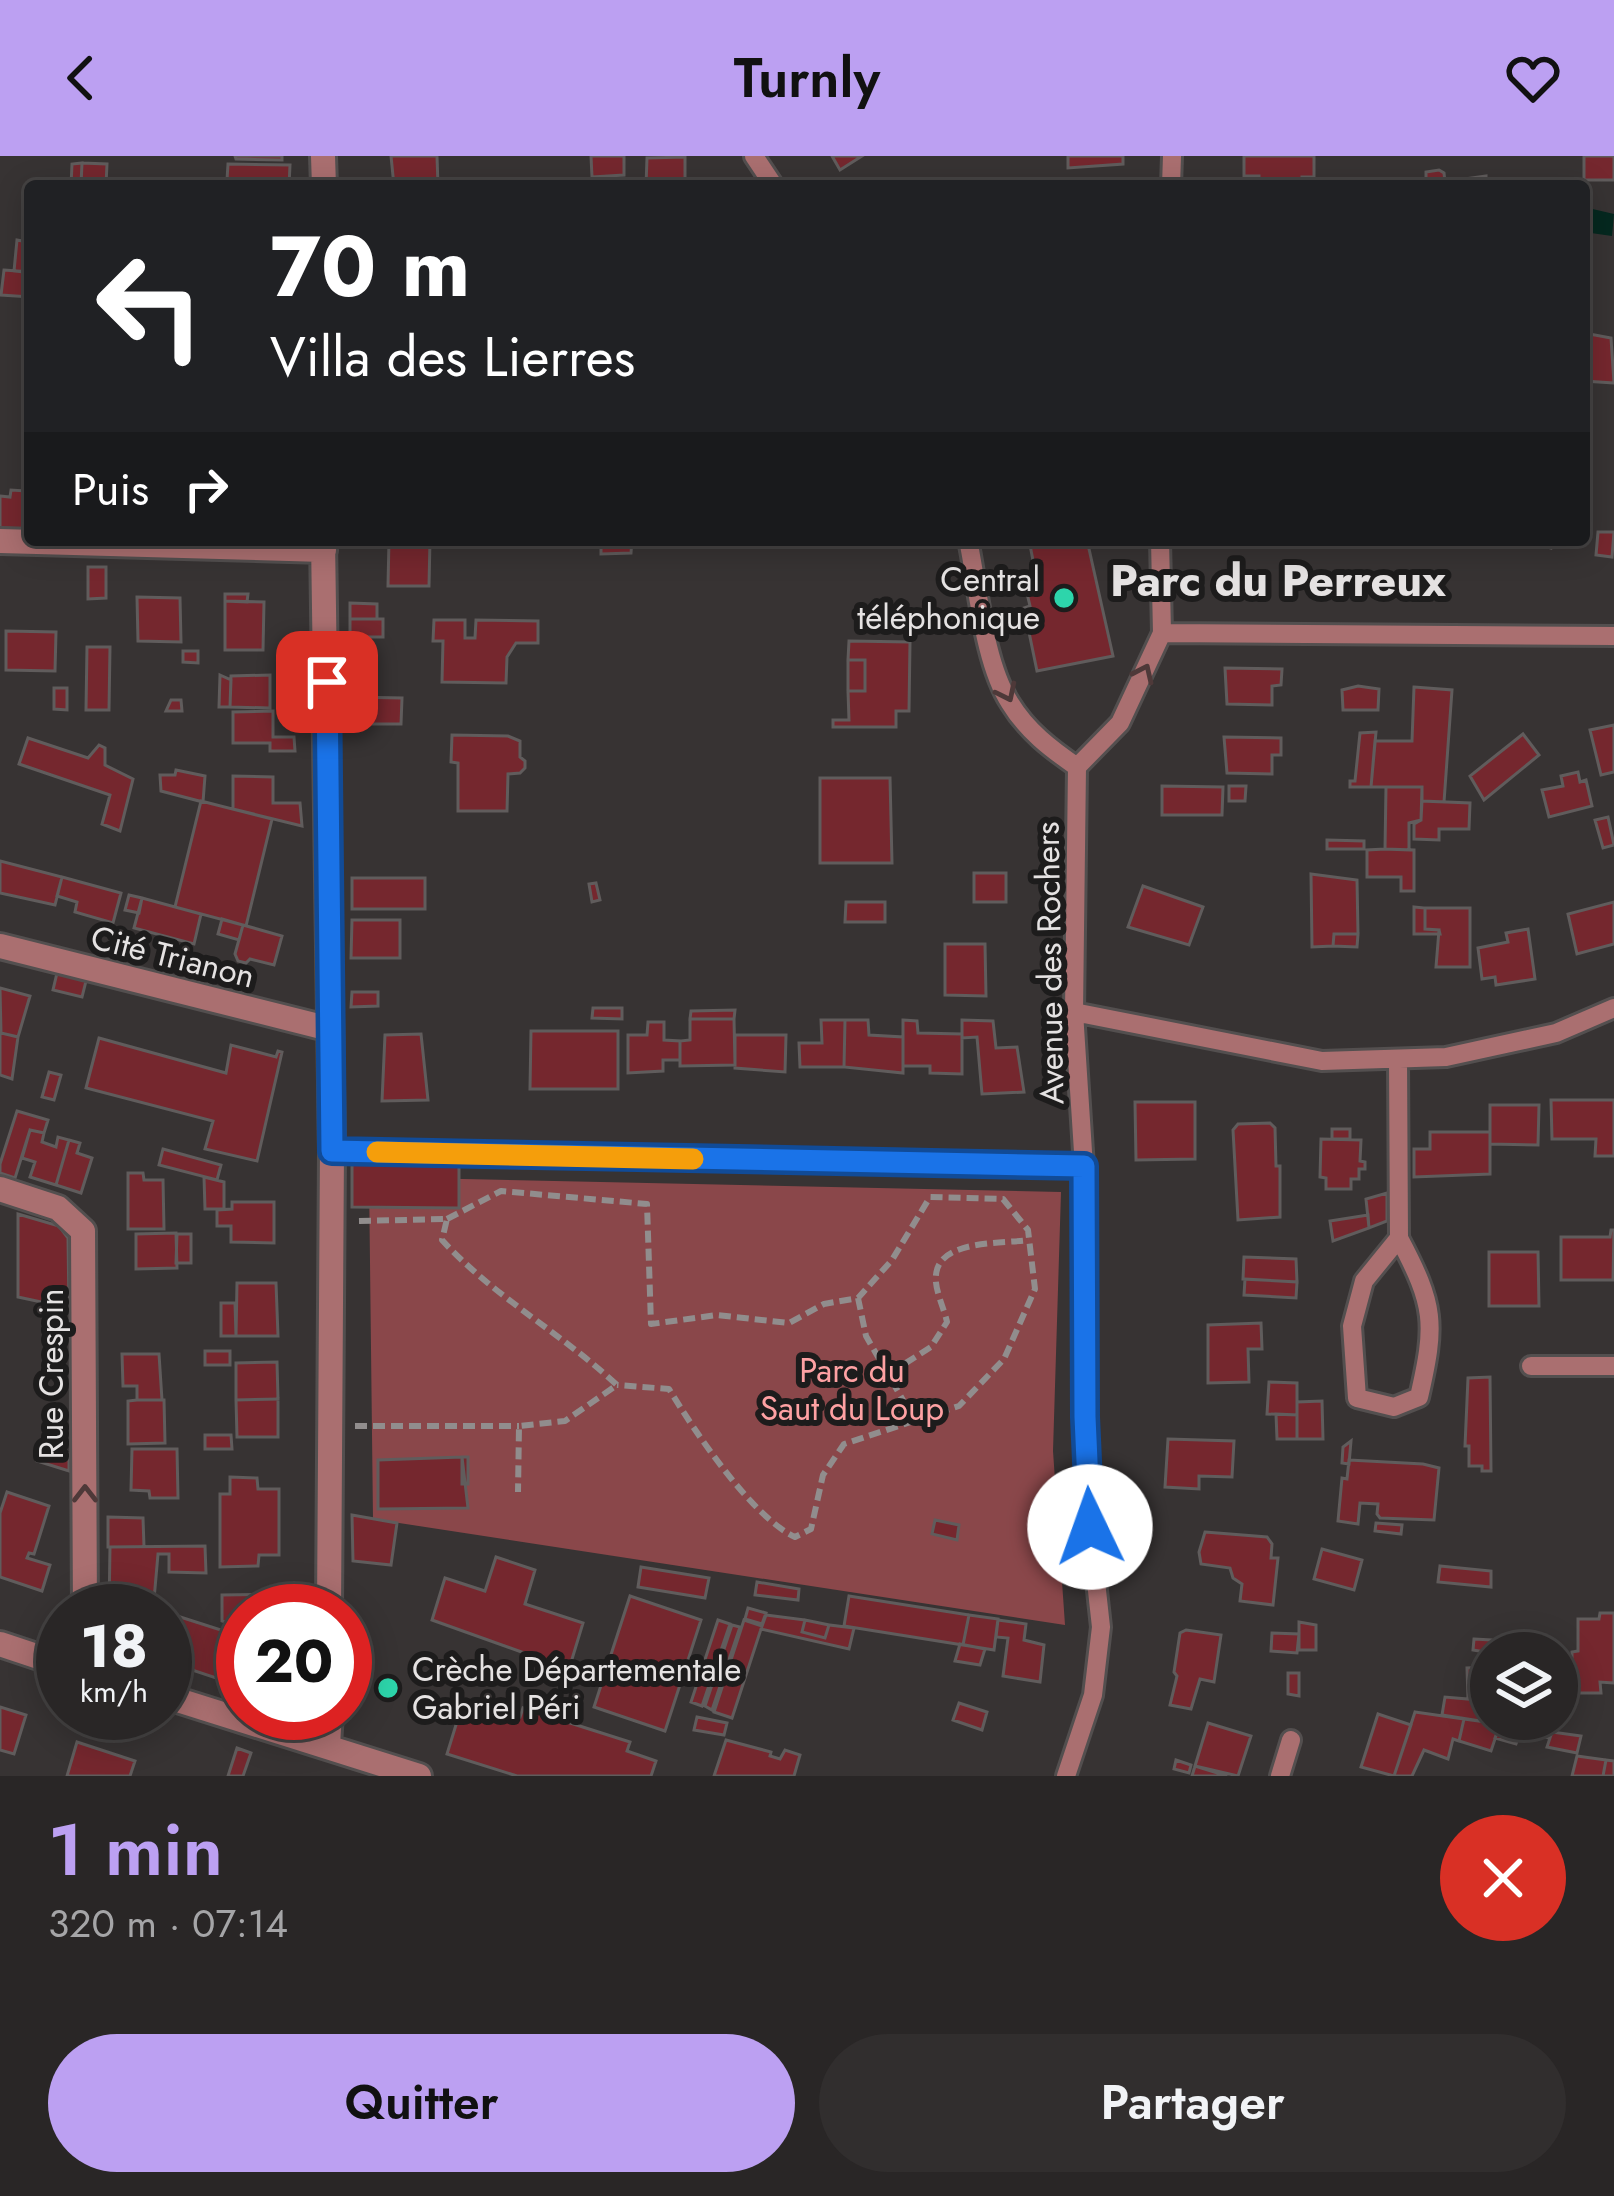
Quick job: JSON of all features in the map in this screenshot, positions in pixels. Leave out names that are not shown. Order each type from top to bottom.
[{"type":"street","points":[[324,546],[332,1151],[329,1584]]},
{"type":"street","name":"Cité Trianon","points":[[0,946],[330,1029]]},
{"type":"street","name":"Rue Crespin","points":[[0,1189],[58,1208],[83,1232],[86,1584]]},
{"type":"street","points":[[0,1644],[36,1656]]},
{"type":"street","points":[[192,1704],[419,1776]]},
{"type":"street","points":[[328,1740],[328,1745]]},
{"type":"lane","points":[[969,546],[992,658],[1008,701],[1043,744],[1078,767],[1120,722],[1162,633],[1158,546]]},
{"type":"lane","points":[[1162,633],[1614,636]]},
{"type":"lane","name":"Avenue des Rochers","points":[[1066,1776],[1093,1695],[1101,1627],[1085,1417],[1084,1166],[1074,1012],[1078,767]]},
{"type":"lane","points":[[1074,1012],[1322,1061],[1446,1057],[1556,1033],[1614,1008]]},
{"type":"lane","points":[[1398,1059],[1399,1238],[1425,1288],[1433,1334],[1419,1397],[1394,1407],[1357,1398],[1352,1326],[1364,1281],[1399,1238]]},
{"type":"lane","points":[[332,1151],[1084,1166]]},
{"type":"lane","points":[[1531,1366],[1614,1366]]},
{"type":"lane","points":[[1280,1776],[1291,1740]]},
{"type":"path","points":[[331,1221],[447,1219],[501,1191],[647,1204],[651,1324],[717,1315],[789,1323],[824,1304],[858,1298],[892,1260],[930,1197],[1003,1199],[1028,1230],[1034,1289],[1004,1359],[959,1406],[844,1444],[823,1475],[811,1529],[795,1537],[773,1527],[690,1425],[669,1389],[617,1385],[573,1345],[484,1283],[442,1240],[447,1219]]},
{"type":"path","points":[[890,1373],[931,1347],[947,1322],[935,1277],[941,1260],[962,1247],[1029,1240]]},
{"type":"path","points":[[858,1298],[866,1336],[915,1421]]},
{"type":"path","points":[[329,1423],[382,1429],[565,1421],[617,1385]]},
{"type":"path","points":[[518,1492],[519,1426]]},
{"type":"green space","name":"Parc du Saut du Loup","points":[[369,1177],[1061,1192],[1053,1451],[1065,1625],[373,1519]]},
{"type":"shaded area","points":[[1590,208],[1614,214],[1612,236],[1590,233]]},
{"type":"building","points":[[282,156],[282,160],[236,159]]},
{"type":"building","points":[[391,156],[437,156],[438,180],[393,180]]},
{"type":"building","points":[[591,156],[624,156],[624,175],[592,177]]},
{"type":"building","points":[[832,156],[862,156],[840,170]]},
{"type":"building","points":[[1068,156],[1123,156],[1123,164],[1068,168]]},
{"type":"building","points":[[1244,156],[1314,156],[1314,177],[1259,180],[1259,176],[1244,176]]},
{"type":"building","points":[[1584,156],[1614,156],[1614,180],[1584,180]]},
{"type":"building","points":[[685,157],[685,180],[646,180],[647,158]]},
{"type":"building","points":[[82,163],[107,164],[106,180],[81,180]]},
{"type":"building","points":[[82,163],[81,180],[71,180],[72,164]]},
{"type":"building","points":[[228,164],[290,165],[289,180],[227,180]]},
{"type":"building","points":[[1439,170],[1445,180],[1426,180],[1426,172]]},
{"type":"building","points":[[17,240],[24,241],[24,272],[14,271]]},
{"type":"building","points":[[4,270],[24,272],[24,297],[1,295]]},
{"type":"building","points":[[1590,334],[1611,338],[1614,383],[1590,381]]},
{"type":"building","points":[[11,490],[24,491],[24,529],[0,528],[0,496],[10,497]]},
{"type":"building","points":[[1598,532],[1614,532],[1612,557],[1596,555]]},
{"type":"building","points":[[389,546],[430,546],[429,586],[388,586]]},
{"type":"building","points":[[601,546],[632,546],[631,553],[601,554]]},
{"type":"building","name":"Central téléphonique","points":[[1030,546],[1088,546],[1113,656],[1037,671],[1024,608],[1030,606],[1026,589],[1038,586]]},
{"type":"building","points":[[88,567],[106,567],[106,598],[88,599]]},
{"type":"building","points":[[225,594],[248,594],[247,602],[225,601]]},
{"type":"building","points":[[137,597],[180,598],[181,642],[138,641]]},
{"type":"building","points":[[225,601],[264,602],[263,650],[225,650]]},
{"type":"building","points":[[350,603],[377,604],[377,619],[350,619]]},
{"type":"building","points":[[350,619],[383,619],[383,637],[350,637]]},
{"type":"building","points":[[434,620],[465,620],[465,638],[475,638],[476,620],[538,621],[538,643],[516,643],[507,657],[506,683],[442,682],[443,641],[433,641]]},
{"type":"building","points":[[6,631],[56,632],[55,671],[6,670]]},
{"type":"building","points":[[849,641],[910,642],[909,711],[896,711],[896,727],[833,727],[833,720],[849,720],[848,691],[865,691],[865,660],[848,660]]},
{"type":"building","points":[[87,647],[110,647],[109,710],[86,710]]},
{"type":"building","points":[[183,651],[198,651],[198,663],[183,662]]},
{"type":"building","points":[[848,660],[865,660],[865,691],[848,691]]},
{"type":"building","points":[[1225,668],[1282,669],[1281,685],[1272,686],[1272,705],[1227,704]]},
{"type":"building","points":[[220,675],[231,680],[230,707],[219,707]]},
{"type":"building","points":[[270,675],[270,708],[230,707],[231,676]]},
{"type":"building","points":[[1414,687],[1452,690],[1444,802],[1422,801],[1422,787],[1371,787],[1375,741],[1412,741]]},
{"type":"building","points":[[54,688],[67,688],[67,710],[54,709]]},
{"type":"building","points":[[1379,689],[1378,710],[1343,710],[1342,690]]},
{"type":"building","points":[[350,697],[402,698],[401,724],[350,724]]},
{"type":"building","points":[[171,700],[181,700],[182,711],[166,711]]},
{"type":"building","points":[[273,711],[273,737],[294,737],[295,751],[270,751],[270,743],[233,743],[233,712]]},
{"type":"building","points":[[1614,725],[1614,772],[1601,775],[1590,730]]},
{"type":"building","points":[[1376,732],[1371,787],[1350,787],[1350,781],[1355,781],[1360,733]]},
{"type":"building","points":[[1523,734],[1539,755],[1484,800],[1470,776]]},
{"type":"building","points":[[452,735],[508,736],[520,741],[525,768],[508,774],[507,811],[458,811],[458,763],[451,762]]},
{"type":"building","points":[[1224,737],[1281,738],[1281,755],[1272,755],[1272,774],[1227,773]]},
{"type":"building","points":[[28,738],[88,758],[99,745],[105,748],[105,765],[133,779],[120,831],[102,824],[110,795],[19,764]]},
{"type":"building","points":[[176,770],[205,776],[203,802],[161,791],[160,775],[175,775]]},
{"type":"building","points":[[1578,772],[1580,782],[1586,780],[1592,806],[1549,817],[1542,790],[1563,786],[1561,776]]},
{"type":"building","points":[[233,776],[273,777],[273,803],[300,803],[302,826],[233,809]]},
{"type":"building","points":[[820,778],[890,778],[892,863],[820,863]]},
{"type":"building","points":[[1162,786],[1223,787],[1222,815],[1162,815]]},
{"type":"building","points":[[1229,786],[1246,786],[1245,801],[1229,801]]},
{"type":"building","points":[[1386,787],[1422,787],[1421,820],[1409,823],[1409,850],[1385,849]]},
{"type":"building","points":[[201,801],[272,819],[246,926],[175,907]]},
{"type":"building","points":[[1422,801],[1470,803],[1469,829],[1439,829],[1439,840],[1414,839]]},
{"type":"building","points":[[1608,817],[1614,845],[1603,848],[1595,820]]},
{"type":"building","points":[[1327,840],[1364,841],[1364,849],[1327,849]]},
{"type":"building","points":[[1367,850],[1414,850],[1414,891],[1401,891],[1401,877],[1367,877]]},
{"type":"building","points":[[0,861],[62,877],[55,905],[0,893]]},
{"type":"building","points":[[974,873],[1006,873],[1006,902],[974,902]]},
{"type":"building","points":[[1311,874],[1357,880],[1358,934],[1334,934],[1333,946],[1312,947]]},
{"type":"building","points":[[62,877],[121,893],[113,923],[75,912],[77,902],[57,896]]},
{"type":"building","points":[[352,878],[425,878],[425,909],[352,909]]},
{"type":"building","points":[[596,883],[600,900],[592,902],[589,884]]},
{"type":"building","points":[[1143,886],[1203,907],[1189,945],[1128,927]]},
{"type":"building","points":[[129,895],[142,898],[139,913],[125,910]]},
{"type":"building","points":[[142,898],[201,914],[194,944],[134,928]]},
{"type":"building","points":[[846,902],[885,902],[885,922],[845,922]]},
{"type":"building","points":[[1614,902],[1614,944],[1577,954],[1568,914]]},
{"type":"building","points":[[1414,907],[1425,908],[1425,929],[1440,934],[1414,934]]},
{"type":"building","points":[[1425,908],[1470,908],[1470,967],[1436,967],[1439,930],[1425,929]]},
{"type":"building","points":[[222,919],[243,925],[239,940],[218,934]]},
{"type":"building","points":[[352,920],[400,920],[400,958],[351,958]]},
{"type":"building","points":[[243,925],[282,936],[274,965],[238,961],[235,954]]},
{"type":"building","points":[[1528,929],[1535,979],[1496,985],[1495,977],[1482,979],[1478,948],[1508,942],[1506,933]]},
{"type":"building","points":[[1334,934],[1358,934],[1357,947],[1333,946]]},
{"type":"building","points":[[945,944],[985,944],[986,996],[945,995]]},
{"type":"building","points":[[57,973],[86,981],[82,997],[53,990]]},
{"type":"building","points":[[0,988],[30,996],[18,1037],[1,1033]]},
{"type":"building","points":[[352,992],[378,992],[378,1006],[351,1007]]},
{"type":"building","points":[[593,1008],[622,1008],[622,1019],[592,1018]]},
{"type":"building","points":[[735,1010],[734,1019],[690,1019],[691,1011]]},
{"type":"building","points":[[690,1019],[734,1019],[735,1065],[680,1066],[680,1041],[690,1040]]},
{"type":"building","points":[[821,1020],[845,1020],[844,1067],[800,1067],[799,1043],[822,1043]]},
{"type":"building","points":[[845,1020],[868,1020],[869,1035],[903,1037],[903,1073],[844,1067]]},
{"type":"building","points":[[903,1020],[917,1021],[918,1033],[962,1034],[962,1074],[930,1073],[930,1066],[903,1066]]},
{"type":"building","points":[[962,1020],[993,1021],[996,1048],[1017,1047],[1024,1092],[982,1094],[977,1037],[962,1038]]},
{"type":"building","points":[[648,1022],[664,1022],[664,1040],[680,1041],[680,1060],[663,1060],[663,1071],[628,1073],[628,1035],[647,1035]]},
{"type":"building","points":[[0,1027],[1,1033],[18,1037],[12,1079],[0,1075]]},
{"type":"building","points":[[531,1031],[618,1031],[618,1089],[530,1089]]},
{"type":"building","points":[[421,1034],[428,1100],[382,1101],[385,1035]]},
{"type":"building","points":[[735,1035],[786,1035],[785,1072],[735,1068]]},
{"type":"building","points":[[99,1038],[226,1073],[231,1045],[276,1057],[282,1052],[257,1161],[205,1149],[213,1121],[86,1088]]},
{"type":"building","points":[[49,1072],[61,1075],[54,1100],[42,1097]]},
{"type":"building","points":[[1551,1100],[1614,1100],[1614,1156],[1595,1156],[1596,1139],[1552,1139]]},
{"type":"building","points":[[1135,1102],[1195,1102],[1195,1159],[1136,1160]]},
{"type":"building","points":[[1490,1105],[1539,1105],[1538,1145],[1490,1144]]},
{"type":"building","points":[[17,1111],[48,1120],[44,1133],[30,1130],[15,1178],[0,1173],[0,1164]]},
{"type":"building","points":[[1270,1123],[1275,1128],[1276,1166],[1280,1166],[1280,1217],[1238,1220],[1233,1130],[1238,1124]]},
{"type":"building","points":[[1332,1129],[1350,1129],[1350,1139],[1332,1139]]},
{"type":"building","points":[[30,1130],[44,1133],[42,1142],[56,1147],[58,1137],[69,1140],[56,1185],[30,1177],[35,1162],[22,1158]]},
{"type":"building","points":[[1430,1132],[1490,1132],[1490,1174],[1414,1177],[1414,1149],[1430,1149]]},
{"type":"building","points":[[1321,1139],[1361,1140],[1360,1161],[1365,1162],[1365,1169],[1359,1169],[1359,1179],[1351,1179],[1351,1189],[1326,1189],[1326,1178],[1320,1177]]},
{"type":"building","points":[[69,1140],[80,1143],[77,1153],[92,1158],[81,1193],[56,1185]]},
{"type":"building","points":[[163,1149],[221,1165],[217,1180],[159,1165]]},
{"type":"building","points":[[352,1163],[459,1163],[459,1208],[352,1207]]},
{"type":"building","points":[[128,1173],[143,1173],[144,1180],[163,1180],[164,1229],[128,1229]]},
{"type":"building","points":[[204,1177],[224,1182],[224,1209],[205,1209]]},
{"type":"building","points":[[1387,1193],[1387,1221],[1369,1228],[1366,1199]]},
{"type":"building","points":[[232,1202],[274,1202],[274,1243],[231,1242],[231,1226],[217,1226],[217,1210],[232,1209]]},
{"type":"building","points":[[18,1214],[59,1226],[68,1238],[69,1308],[18,1297]]},
{"type":"building","points":[[1368,1215],[1369,1228],[1333,1241],[1330,1221]]},
{"type":"building","points":[[1611,1230],[1613,1280],[1561,1280],[1561,1237],[1610,1237]]},
{"type":"building","points":[[176,1233],[177,1268],[136,1269],[136,1234]]},
{"type":"building","points":[[177,1234],[191,1234],[191,1263],[176,1263]]},
{"type":"building","points":[[1489,1252],[1538,1252],[1539,1306],[1489,1306]]},
{"type":"building","points":[[1244,1257],[1296,1259],[1297,1282],[1243,1279]]},
{"type":"building","points":[[1245,1279],[1297,1282],[1296,1298],[1244,1295]]},
{"type":"building","points":[[237,1283],[276,1283],[278,1336],[236,1336]]},
{"type":"building","points":[[221,1303],[235,1303],[236,1336],[221,1336]]},
{"type":"building","points":[[1261,1323],[1262,1349],[1248,1349],[1249,1382],[1208,1383],[1208,1325]]},
{"type":"building","points":[[205,1351],[230,1351],[230,1365],[205,1365]]},
{"type":"building","points":[[122,1354],[159,1354],[162,1400],[137,1400],[137,1386],[123,1386]]},
{"type":"building","points":[[277,1362],[278,1399],[236,1400],[236,1363]]},
{"type":"building","points":[[1490,1377],[1491,1471],[1482,1471],[1482,1466],[1469,1466],[1469,1446],[1465,1446],[1468,1378]]},
{"type":"building","points":[[1269,1382],[1297,1383],[1297,1415],[1267,1414]]},
{"type":"building","points":[[278,1399],[278,1437],[237,1437],[236,1400]]},
{"type":"building","points":[[164,1400],[165,1443],[128,1444],[128,1401]]},
{"type":"building","points":[[1322,1401],[1323,1439],[1297,1439],[1297,1402]]},
{"type":"building","points":[[1276,1414],[1297,1415],[1297,1439],[1277,1439]]},
{"type":"building","points":[[205,1435],[231,1435],[232,1449],[205,1449]]},
{"type":"building","points":[[1168,1439],[1234,1441],[1232,1477],[1199,1476],[1199,1489],[1165,1487]]},
{"type":"building","points":[[1351,1441],[1349,1464],[1342,1463],[1343,1447]]},
{"type":"building","points":[[41,1446],[69,1454],[69,1471],[37,1461]]},
{"type":"building","points":[[132,1449],[177,1449],[178,1498],[150,1498],[149,1491],[131,1490]]},
{"type":"building","points":[[462,1457],[468,1457],[468,1484],[462,1484]]},
{"type":"building","points":[[462,1457],[468,1508],[378,1509],[378,1460]]},
{"type":"building","points":[[1349,1460],[1439,1468],[1434,1520],[1380,1518],[1378,1504],[1360,1503],[1358,1524],[1338,1521],[1342,1478],[1347,1479]]},
{"type":"building","points":[[230,1477],[257,1478],[258,1489],[279,1489],[279,1555],[259,1555],[258,1566],[220,1567],[220,1494],[230,1494]]},
{"type":"building","points":[[7,1492],[49,1506],[34,1554],[27,1558],[50,1565],[44,1584],[36,1584],[36,1589],[0,1577],[0,1513]]},
{"type":"building","points":[[352,1515],[397,1523],[391,1565],[353,1561]]},
{"type":"building","points":[[108,1517],[143,1518],[144,1547],[108,1547]]},
{"type":"building","points":[[935,1520],[959,1525],[957,1540],[932,1534]]},
{"type":"building","points":[[1376,1523],[1402,1525],[1401,1534],[1375,1531]]},
{"type":"building","points":[[1205,1532],[1267,1537],[1272,1544],[1271,1558],[1278,1558],[1273,1605],[1240,1601],[1242,1584],[1230,1568],[1201,1564]]},
{"type":"building","points":[[205,1546],[206,1573],[169,1572],[169,1554],[158,1554],[155,1584],[109,1584],[110,1547]]},
{"type":"building","points":[[1322,1549],[1362,1560],[1354,1590],[1314,1579]]},
{"type":"building","points":[[496,1557],[535,1570],[525,1604],[583,1623],[569,1669],[432,1620],[445,1578],[485,1591]]},
{"type":"building","points":[[1440,1566],[1491,1571],[1491,1587],[1438,1582]]},
{"type":"building","points":[[641,1567],[709,1578],[705,1598],[638,1587]]},
{"type":"building","points":[[757,1582],[799,1589],[798,1600],[755,1595]]},
{"type":"building","points":[[630,1596],[701,1620],[665,1731],[594,1707]]},
{"type":"building","points":[[849,1596],[969,1615],[963,1645],[844,1626]]},
{"type":"building","points":[[748,1608],[766,1613],[762,1624],[745,1619]]},
{"type":"building","points":[[1600,1613],[1614,1613],[1614,1683],[1600,1682],[1601,1693],[1578,1693],[1578,1619],[1599,1619]]},
{"type":"building","points":[[766,1615],[805,1620],[802,1632],[825,1638],[829,1625],[854,1628],[849,1649],[761,1629]]},
{"type":"building","points":[[969,1615],[998,1619],[994,1650],[963,1645]]},
{"type":"building","points":[[718,1620],[730,1624],[702,1706],[691,1702]]},
{"type":"building","points":[[744,1620],[762,1626],[732,1718],[714,1712]]},
{"type":"building","points":[[805,1620],[829,1625],[825,1638],[802,1632]]},
{"type":"building","points":[[998,1620],[1026,1624],[1024,1640],[1044,1645],[1040,1682],[1003,1676],[1008,1638],[996,1637]]},
{"type":"building","points":[[192,1621],[216,1628],[216,1678],[192,1670]]},
{"type":"building","points":[[1299,1622],[1316,1625],[1316,1650],[1299,1650]]},
{"type":"building","points":[[732,1625],[740,1627],[712,1710],[705,1706]]},
{"type":"building","points":[[1180,1633],[1221,1635],[1214,1682],[1200,1679],[1191,1709],[1170,1705]]},
{"type":"building","points":[[1272,1633],[1299,1634],[1297,1653],[1271,1651]]},
{"type":"building","points":[[960,1644],[985,1649],[980,1665],[955,1661]]},
{"type":"building","points":[[1467,1668],[1470,1719],[1442,1715],[1445,1697],[1468,1699]]},
{"type":"building","points":[[1288,1673],[1299,1673],[1299,1696],[1288,1694]]},
{"type":"building","points":[[464,1699],[520,1717],[523,1708],[630,1742],[627,1751],[656,1761],[651,1776],[517,1776],[447,1754]]},
{"type":"building","points":[[959,1703],[987,1712],[982,1730],[953,1720]]},
{"type":"building","points":[[0,1707],[26,1715],[14,1754],[0,1750]]},
{"type":"building","points":[[1415,1712],[1464,1719],[1459,1741],[1453,1739],[1448,1759],[1424,1750],[1412,1776],[1394,1776]]},
{"type":"building","points":[[1378,1714],[1411,1725],[1394,1776],[1361,1767]]},
{"type":"building","points":[[697,1717],[727,1723],[724,1735],[694,1730]]},
{"type":"building","points":[[1464,1719],[1470,1720],[1470,1740],[1495,1740],[1491,1751],[1459,1741]]},
{"type":"building","points":[[1208,1723],[1251,1736],[1238,1776],[1195,1766]]},
{"type":"building","points":[[1581,1736],[1577,1753],[1547,1747],[1549,1740]]},
{"type":"building","points":[[726,1740],[771,1752],[770,1756],[780,1759],[785,1750],[800,1755],[794,1776],[714,1776]]},
{"type":"building","points":[[77,1742],[135,1761],[130,1776],[67,1776]]},
{"type":"building","points":[[237,1748],[251,1753],[243,1776],[228,1776]]},
{"type":"building","points":[[1577,1756],[1606,1760],[1603,1776],[1572,1776]]},
{"type":"building","points":[[1176,1760],[1191,1765],[1189,1773],[1174,1769]]},
{"type":"building","points":[[1606,1760],[1614,1761],[1614,1776],[1603,1776]]},
{"type":"building","points":[[1195,1766],[1227,1776],[1192,1776]]},
{"type":"slow traffic","points":[[377,1152],[693,1159]]},
{"type":"place","name":"Central téléphonique","points":[[1064,598]]},
{"type":"place","name":"Crèche Départementale Gabriel Péri","points":[[388,1688]]},
{"type":"district","name":"Parc du Perreux","points":[[1278,580]]},
{"type":"route","points":[[327,682],[332,1151],[1084,1166],[1090,1527]]}]
